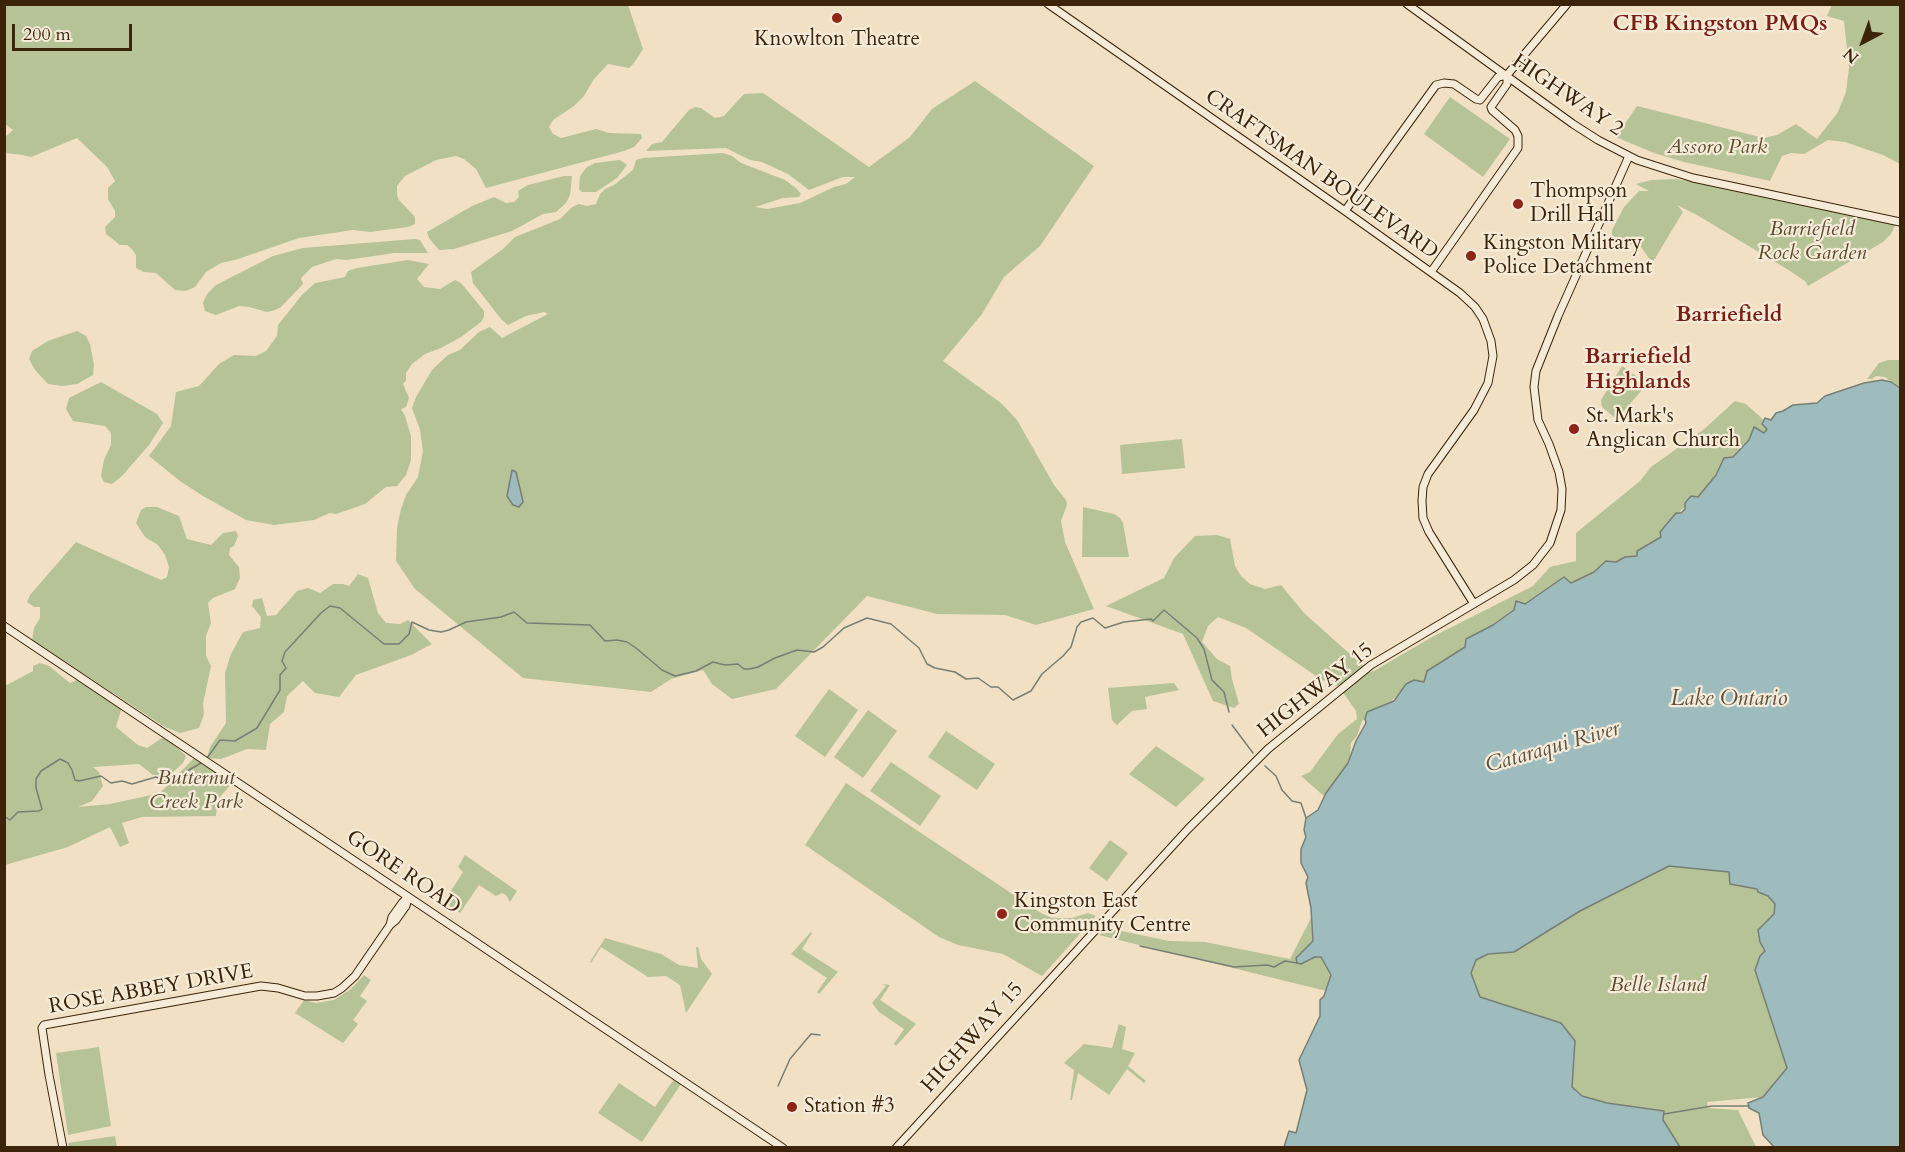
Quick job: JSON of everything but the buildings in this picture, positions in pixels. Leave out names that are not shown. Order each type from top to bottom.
[{"type":"street","name":"CRAFTSMAN BOULEVARD","points":[[1048,4],[1431,272],[1475,307],[1483,319],[1491,341],[1491,371],[1485,392],[1428,474],[1423,487],[1422,501],[1423,518],[1429,532],[1474,604]]},
{"type":"street","name":"HIGHWAY 2","points":[[1407,4],[1574,124],[1629,156],[1693,178],[1900,222]]},
{"type":"street","points":[[1431,272],[1518,148],[1518,136],[1515,130],[1491,107],[1507,84],[1507,75],[1518,60],[1554,22],[1567,4]]},
{"type":"street","points":[[1345,211],[1436,85],[1454,84],[1480,100],[1498,77],[1507,75]]},
{"type":"street","name":"HIGHWAY 15","points":[[896,1148],[1188,829],[1268,749],[1371,665],[1504,586],[1533,565],[1550,543],[1561,510],[1562,489],[1550,444],[1538,420],[1534,387],[1536,371],[1629,156]]},
{"type":"street","name":"GORE ROAD","points":[[4,626],[783,1148]]},
{"type":"street","name":"ROSE ABBEY DRIVE","points":[[63,1148],[42,1028],[44,1025],[269,985],[305,996],[326,995],[349,982],[390,925],[401,914],[408,897]]},
{"type":"green space","points":[[5,4],[628,5],[643,49],[634,63],[629,68],[608,64],[594,79],[584,96],[553,120],[549,127],[553,134],[561,138],[596,129],[609,133],[641,134],[642,138],[634,147],[624,151],[486,188],[476,169],[464,159],[456,156],[436,160],[405,176],[397,186],[399,200],[415,217],[415,224],[370,232],[353,230],[299,238],[221,263],[206,272],[195,287],[186,291],[175,290],[156,273],[144,272],[136,268],[136,255],[132,249],[127,245],[120,245],[106,234],[105,227],[115,217],[115,211],[108,199],[108,188],[115,181],[107,167],[77,138],[31,157],[5,153],[5,137],[13,130],[5,124]]},
{"type":"green space","name":"Assoro Park","points":[[1832,5],[1900,5],[1900,164],[1883,155],[1845,142],[1828,140],[1804,154],[1791,153],[1782,156],[1770,181],[1684,162],[1654,153],[1616,137],[1637,106],[1764,138],[1777,135],[1796,124],[1817,139],[1838,112],[1846,92],[1849,68],[1844,21],[1827,16]]},
{"type":"green space","points":[[975,81],[1094,166],[1040,246],[1004,277],[982,314],[943,361],[1001,403],[1017,420],[1054,485],[1066,500],[1067,505],[1061,521],[1065,542],[1094,609],[1036,625],[1005,615],[937,614],[867,596],[776,689],[732,699],[712,684],[703,670],[671,679],[651,692],[523,678],[415,589],[396,561],[397,528],[401,509],[406,495],[418,477],[423,451],[420,430],[412,408],[416,397],[432,370],[448,355],[460,350],[479,332],[490,327],[502,338],[548,314],[544,312],[526,316],[508,325],[473,283],[471,272],[503,249],[515,237],[560,219],[572,207],[579,204],[587,206],[596,204],[605,189],[633,170],[636,160],[643,158],[723,153],[741,163],[785,180],[801,194],[799,197],[783,198],[755,207],[767,209],[800,203],[834,187],[846,184],[855,177],[843,177],[809,190],[788,174],[726,148],[646,151],[652,144],[662,142],[689,110],[695,107],[701,108],[715,118],[724,116],[744,94],[763,93],[869,167],[910,137],[932,109]]},
{"type":"green space","points":[[1450,97],[1510,139],[1483,177],[1424,134]]},
{"type":"green space","points":[[620,160],[627,165],[617,178],[596,192],[582,192],[579,189],[580,176],[587,167],[595,163]]},
{"type":"green space","points":[[572,176],[570,195],[566,203],[556,212],[543,214],[512,231],[454,249],[439,250],[429,238],[427,232],[472,206],[494,197],[506,203],[514,202],[519,197],[518,191],[528,185]]},
{"type":"green space","name":"Barriefield Rock Garden","points":[[1677,179],[1897,221],[1891,234],[1883,242],[1808,286],[1805,281],[1787,269],[1677,205],[1683,212],[1654,260],[1650,260],[1640,245],[1612,238],[1612,230],[1624,207],[1639,191],[1649,191],[1636,184],[1651,180]]},
{"type":"green space","points":[[420,240],[428,253],[394,253],[347,260],[336,259],[312,267],[301,278],[303,284],[281,307],[275,310],[267,312],[239,306],[216,315],[205,311],[203,303],[207,294],[216,285],[273,256],[303,248]]},
{"type":"green space","points":[[408,260],[429,264],[417,279],[424,287],[440,289],[455,280],[461,283],[484,311],[484,317],[481,322],[461,337],[425,354],[412,364],[406,373],[406,380],[403,384],[409,398],[406,407],[401,409],[411,436],[411,460],[406,475],[397,486],[386,487],[365,504],[336,514],[330,513],[314,520],[274,525],[246,520],[180,481],[149,456],[171,426],[176,392],[199,386],[219,364],[234,355],[256,356],[266,351],[277,336],[278,325],[302,295],[315,283],[345,277],[348,271],[357,268]]},
{"type":"green space","points":[[77,331],[86,336],[90,344],[94,365],[93,375],[77,384],[62,386],[48,384],[35,370],[29,359],[32,351],[48,341]]},
{"type":"green space","points":[[1900,360],[1900,389],[1885,377],[1876,376],[1867,379],[1879,363]]},
{"type":"green space","points":[[1622,366],[1647,384],[1623,412],[1614,417],[1602,407],[1601,400]]},
{"type":"green space","points":[[101,382],[157,414],[163,423],[149,445],[112,484],[104,482],[101,476],[104,460],[111,445],[111,433],[105,426],[73,421],[66,409],[69,398]]},
{"type":"green space","points":[[1735,401],[1746,404],[1767,423],[1766,440],[1743,445],[1732,465],[1717,473],[1708,494],[1681,510],[1660,547],[1435,672],[1420,685],[1403,689],[1384,709],[1362,721],[1357,736],[1351,743],[1345,776],[1325,797],[1301,776],[1310,772],[1338,734],[1357,719],[1356,711],[1340,688],[1334,683],[1322,680],[1246,628],[1218,617],[1208,626],[1202,642],[1217,659],[1230,666],[1239,704],[1234,708],[1213,701],[1183,634],[1106,606],[1164,578],[1174,558],[1195,536],[1217,535],[1230,539],[1235,566],[1250,584],[1265,589],[1281,585],[1304,613],[1370,672],[1374,671],[1432,637],[1533,586],[1550,567],[1576,561],[1576,533],[1640,481],[1651,467],[1703,430]]},
{"type":"green space","points":[[1182,439],[1185,468],[1122,474],[1120,445]]},
{"type":"green space","points":[[146,507],[157,507],[179,516],[187,539],[211,545],[223,533],[236,531],[238,536],[234,546],[230,548],[229,555],[239,567],[240,578],[235,589],[213,598],[208,603],[211,623],[206,636],[206,656],[211,666],[203,704],[204,714],[199,728],[180,733],[165,727],[32,640],[34,628],[40,618],[40,607],[34,607],[27,602],[30,595],[76,542],[161,580],[167,577],[169,567],[165,555],[158,545],[145,537],[136,523],[141,510]]},
{"type":"green space","points":[[1083,507],[1114,514],[1120,518],[1129,557],[1082,557]]},
{"type":"green space","points":[[358,574],[368,578],[378,613],[386,623],[400,624],[408,620],[432,644],[411,655],[356,675],[339,697],[315,693],[303,681],[287,696],[284,712],[270,724],[266,750],[247,749],[221,759],[207,758],[210,747],[226,723],[225,673],[231,654],[243,632],[260,628],[261,617],[252,606],[253,600],[262,598],[267,616],[276,615],[297,591],[308,588],[320,593],[333,584],[349,586]]},
{"type":"green space","name":"Butternut Creek Park","points":[[40,663],[49,666],[70,683],[77,680],[120,708],[116,727],[138,745],[147,748],[162,738],[169,740],[186,756],[183,763],[173,772],[160,775],[153,775],[139,764],[93,767],[99,772],[103,786],[92,801],[78,807],[110,804],[160,793],[196,756],[233,782],[218,799],[216,816],[142,817],[122,823],[129,843],[120,847],[110,827],[68,847],[5,865],[5,686],[33,671],[33,666]]},
{"type":"green space","points":[[1174,683],[1179,690],[1145,697],[1147,709],[1132,711],[1117,725],[1112,720],[1108,688]]},
{"type":"green space","points":[[829,689],[858,710],[825,757],[795,736]]},
{"type":"green space","points":[[868,710],[897,731],[863,778],[834,757]]},
{"type":"green space","points":[[946,731],[995,764],[977,790],[928,757]]},
{"type":"green space","points":[[1156,746],[1205,779],[1176,807],[1129,774]]},
{"type":"green space","points":[[891,762],[941,796],[920,826],[870,791]]},
{"type":"green space","points":[[846,783],[1041,913],[1052,918],[1072,918],[1088,913],[1096,916],[1042,976],[1003,954],[958,945],[939,937],[805,845]]},
{"type":"green space","points":[[1110,840],[1128,853],[1107,881],[1089,868]]},
{"type":"green space","points":[[465,855],[517,891],[510,902],[506,895],[502,893],[496,896],[479,885],[460,913],[444,902],[463,872],[458,867]]},
{"type":"green space","name":"Belle Island","points":[[1669,866],[1730,872],[1766,893],[1779,904],[1765,951],[1755,970],[1787,1068],[1763,1097],[1707,1102],[1708,1108],[1738,1110],[1756,1147],[1680,1147],[1663,1120],[1582,1096],[1572,1087],[1575,1041],[1561,1023],[1480,997],[1471,973],[1475,960],[1488,954],[1514,952],[1580,911]]},
{"type":"green space","points":[[1311,918],[1313,941],[1331,957],[1331,975],[1326,991],[1099,935],[1107,928],[1169,941],[1205,942],[1290,959]]},
{"type":"green space","points":[[811,932],[802,949],[838,972],[819,994],[817,992],[827,978],[791,954]]},
{"type":"green space","points":[[605,938],[661,954],[679,965],[698,968],[696,947],[698,947],[701,959],[712,974],[686,1013],[680,985],[666,976],[648,977],[601,947],[591,963]]},
{"type":"green space","points":[[364,975],[371,980],[360,996],[367,1001],[353,1020],[358,1024],[343,1043],[295,1013],[304,1000],[316,1003],[334,1000],[351,989]]},
{"type":"green space","points":[[882,984],[890,985],[880,1000],[916,1024],[896,1046],[894,1044],[904,1029],[879,1012],[872,1003],[886,986]]},
{"type":"green space","points":[[1119,1024],[1126,1027],[1122,1049],[1135,1053],[1128,1066],[1146,1081],[1144,1083],[1127,1069],[1109,1095],[1078,1073],[1072,1100],[1070,1100],[1074,1070],[1064,1063],[1084,1044],[1112,1048]]},
{"type":"green space","points":[[99,1047],[111,1126],[68,1135],[56,1053]]},
{"type":"green space","points":[[674,1079],[681,1084],[642,1142],[598,1113],[619,1083],[655,1107]]},
{"type":"green space","points":[[115,1136],[117,1147],[69,1147],[68,1143]]},
{"type":"water","name":"Lake Ontario","points":[[1882,380],[1891,382],[1900,388],[1900,1147],[1774,1147],[1763,1135],[1759,1113],[1749,1108],[1748,1103],[1763,1097],[1787,1068],[1755,970],[1760,956],[1765,951],[1760,942],[1758,930],[1774,914],[1775,904],[1757,889],[1730,884],[1729,872],[1669,866],[1580,911],[1514,952],[1488,954],[1476,960],[1471,973],[1480,997],[1561,1023],[1575,1041],[1572,1087],[1582,1096],[1607,1103],[1664,1111],[1663,1120],[1680,1147],[1284,1147],[1289,1131],[1296,1133],[1307,1090],[1299,1060],[1320,1016],[1320,1000],[1324,996],[1331,975],[1321,957],[1315,957],[1301,964],[1297,963],[1296,958],[1313,941],[1311,908],[1306,883],[1308,877],[1301,863],[1301,849],[1306,837],[1304,830],[1306,818],[1318,810],[1326,793],[1348,763],[1366,723],[1367,712],[1394,701],[1406,684],[1414,680],[1424,682],[1427,671],[1465,647],[1466,639],[1493,625],[1514,610],[1516,601],[1525,604],[1564,577],[1571,583],[1594,572],[1606,561],[1616,562],[1625,557],[1637,556],[1637,551],[1661,537],[1660,532],[1676,513],[1681,513],[1685,509],[1685,503],[1691,496],[1698,497],[1716,475],[1724,458],[1733,457],[1749,440],[1754,427],[1764,433],[1767,429],[1762,424],[1765,418],[1771,420],[1776,413],[1793,405],[1817,403],[1825,396],[1864,383]]},
{"type":"water","points":[[512,470],[516,472],[523,502],[519,507],[513,505],[507,496]]},
{"type":"waterway","points":[[207,758],[220,740],[235,741],[257,728],[280,690],[280,675],[286,668],[282,661],[285,652],[330,606],[340,608],[384,644],[399,644],[409,634],[412,622],[429,630],[441,632],[466,622],[501,617],[514,612],[527,623],[590,625],[605,641],[627,642],[662,670],[675,676],[696,671],[713,662],[725,665],[738,664],[744,669],[750,669],[797,650],[814,652],[844,628],[867,618],[891,624],[919,648],[927,664],[955,672],[966,679],[978,678],[991,687],[998,687],[1013,700],[1031,691],[1042,674],[1071,647],[1077,627],[1081,622],[1093,618],[1105,628],[1124,622],[1151,619],[1153,621],[1164,610],[1197,638],[1204,649],[1212,680],[1224,692],[1229,712]]},
{"type":"waterway","points":[[1232,725],[1253,753]]},
{"type":"waterway","points":[[4,816],[10,820],[18,812],[42,809],[36,779],[41,771],[60,759],[68,763],[75,780],[101,776],[111,783],[122,781],[132,784],[156,777],[168,782],[201,763]]},
{"type":"waterway","points":[[1265,766],[1276,776],[1282,790],[1292,801],[1301,803],[1306,818]]},
{"type":"waterway","points":[[1140,946],[1234,967],[1267,965],[1274,967],[1285,961],[1297,963]]},
{"type":"waterway","points":[[778,1086],[790,1059],[811,1034],[820,1035]]},
{"type":"waterway","points":[[1664,1114],[1712,1106],[1749,1106]]},
{"type":"place","name":"Knowlton Theatre","points":[[837,18]]},
{"type":"place","name":"Thompson Drill Hall","points":[[1518,204]]},
{"type":"place","name":"Kingston Military Police Detachment","points":[[1471,256]]},
{"type":"place","name":"St. Mark's Anglican Church","points":[[1574,429]]},
{"type":"place","name":"Kingston East Community Centre","points":[[1002,914]]},
{"type":"place","name":"Station #3","points":[[792,1107]]},
{"type":"district","name":"CFB Kingston PMQs","points":[[1720,25]]},
{"type":"district","name":"Barriefield","points":[[1729,316]]},
{"type":"district","name":"Barriefield Highlands","points":[[1638,370]]},
{"type":"water label","name":"Cataraqui River","points":[[1553,748]]}]
